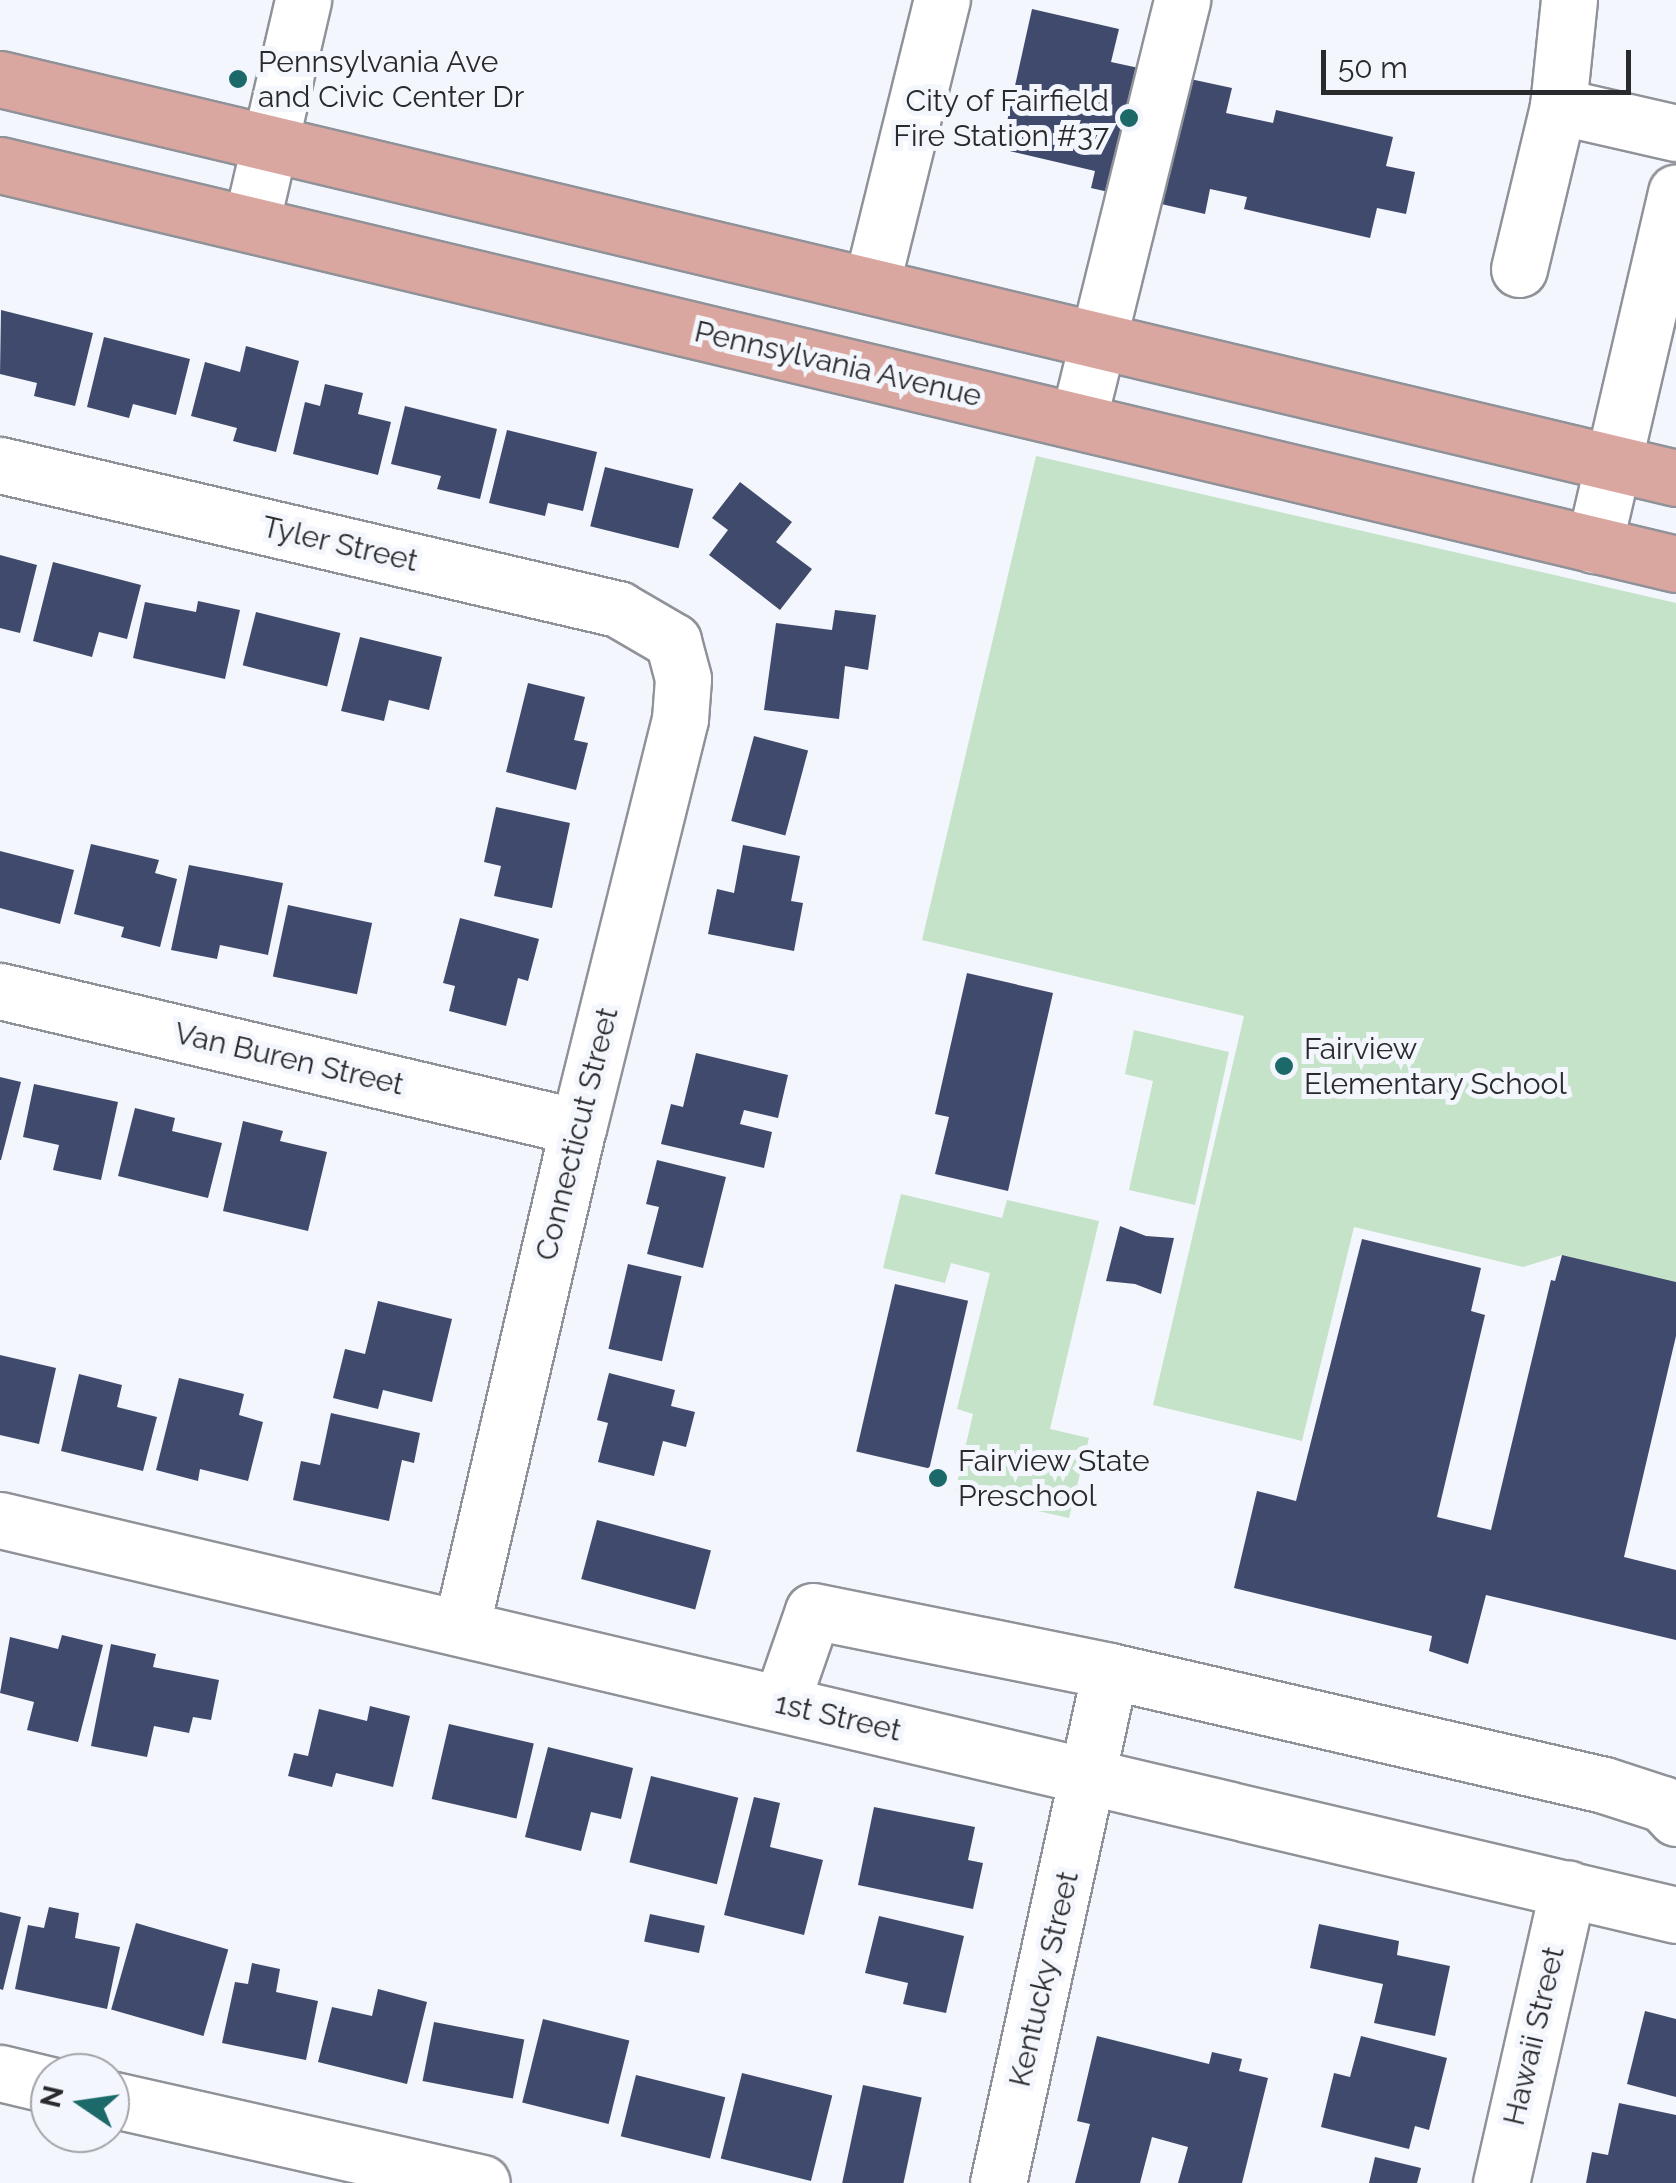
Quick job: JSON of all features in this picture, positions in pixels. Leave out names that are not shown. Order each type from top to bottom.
[{"type":"main road","points":[[0,79],[1676,478]]},
{"type":"main road","name":"Pennsylvania Avenue","points":[[0,165],[1676,564]]},
{"type":"street","points":[[251,224],[303,0]]},
{"type":"street","points":[[871,286],[942,0]]},
{"type":"street","points":[[1078,421],[1182,0]]},
{"type":"street","points":[[1519,269],[1558,106],[1569,0]]},
{"type":"street","points":[[1558,106],[1676,132]]},
{"type":"street","points":[[1594,545],[1676,192]]},
{"type":"street","name":"Tyler Street","points":[[0,465],[618,610],[673,641]]},
{"type":"street","name":"Connecticut Street","points":[[461,1628],[578,1127],[680,718],[683,679],[673,641]]},
{"type":"street","name":"Van Buren Street","points":[[0,991],[578,1127]]},
{"type":"street","name":"1st Street","points":[[0,1520],[1676,1915]]},
{"type":"street","points":[[781,1703],[813,1612],[1110,1671],[1604,1785],[1662,1804],[1676,1818]]},
{"type":"street","name":"Kentucky Street","points":[[998,2183],[1110,1671]]},
{"type":"street","name":"Hawaii Street","points":[[1501,2183],[1568,1889]]},
{"type":"street","points":[[0,2074],[30,2081]]},
{"type":"street","points":[[130,2104],[482,2183]]},
{"type":"green space","points":[[1036,456],[1676,603],[1676,1282],[1562,1255],[1523,1267],[1354,1227],[1302,1441],[1153,1405],[1244,1016],[922,940]]},
{"type":"green space","points":[[1134,1030],[1229,1052],[1195,1205],[1129,1190],[1153,1081],[1125,1074]]},
{"type":"green space","points":[[901,1194],[1002,1218],[1007,1200],[1099,1221],[1050,1429],[1089,1438],[1069,1518],[955,1492],[973,1414],[957,1409],[990,1273],[951,1263],[945,1283],[883,1268]]},
{"type":"building","name":"City of Fairfield Fire Station #37","points":[[1032,9],[1119,29],[1111,62],[1232,88],[1226,113],[1273,123],[1276,110],[1393,137],[1386,166],[1415,172],[1406,214],[1377,208],[1370,238],[1244,209],[1247,197],[1210,189],[1205,214],[1091,188],[1095,171],[1001,149]]},
{"type":"building","points":[[1,310],[93,333],[75,406],[34,396],[37,383],[0,374]]},
{"type":"building","points":[[104,337],[190,359],[176,415],[133,404],[129,418],[87,407]]},
{"type":"building","points":[[246,346],[299,361],[276,452],[233,441],[237,428],[191,416],[205,362],[240,372]]},
{"type":"building","points":[[325,384],[363,393],[358,414],[391,422],[378,475],[293,454],[305,402],[320,406]]},
{"type":"building","points":[[405,406],[497,429],[480,499],[437,489],[441,476],[391,464]]},
{"type":"building","points":[[507,430],[597,452],[583,511],[548,503],[545,516],[489,503]]},
{"type":"building","points":[[605,467],[693,489],[679,548],[590,526]]},
{"type":"building","points":[[740,482],[792,522],[776,542],[812,569],[780,610],[709,555],[728,530],[712,518]]},
{"type":"building","points":[[0,555],[37,565],[20,633],[0,628]]},
{"type":"building","points":[[53,562],[141,585],[127,639],[99,632],[92,657],[33,641]]},
{"type":"building","points":[[198,601],[240,610],[225,679],[133,658],[145,602],[196,612]]},
{"type":"building","points":[[835,610],[876,615],[868,670],[845,666],[839,719],[764,710],[776,623],[832,630]]},
{"type":"building","points":[[256,612],[340,633],[327,686],[243,665]]},
{"type":"building","points":[[360,637],[442,657],[429,710],[389,700],[384,721],[341,711]]},
{"type":"building","points":[[528,683],[585,697],[574,740],[588,743],[576,790],[506,772]]},
{"type":"building","points":[[754,736],[808,750],[785,835],[731,821]]},
{"type":"building","points":[[496,807],[570,823],[552,908],[494,896],[501,866],[484,862]]},
{"type":"building","points":[[91,844],[159,860],[155,873],[177,879],[160,947],[121,937],[124,927],[74,914]]},
{"type":"building","points":[[743,845],[800,856],[791,901],[803,903],[794,951],[708,934],[717,889],[734,893]]},
{"type":"building","points":[[0,851],[74,870],[60,924],[0,908]]},
{"type":"building","points":[[189,865],[283,883],[268,955],[220,945],[217,959],[171,950]]},
{"type":"building","points":[[288,905],[372,923],[357,994],[273,976]]},
{"type":"building","points":[[460,918],[539,939],[528,981],[518,978],[506,1026],[449,1011],[455,986],[443,983]]},
{"type":"building","points":[[967,973],[1053,993],[1008,1191],[935,1174],[949,1117],[935,1114]]},
{"type":"building","points":[[696,1053],[788,1075],[778,1118],[744,1110],[740,1124],[772,1132],[764,1168],[661,1144],[671,1104],[683,1107]]},
{"type":"building","points":[[0,1077],[21,1082],[1,1160],[0,1160]]},
{"type":"building","points":[[34,1084],[118,1102],[101,1180],[53,1170],[59,1145],[23,1137]]},
{"type":"building","points":[[135,1108],[175,1118],[172,1131],[222,1143],[208,1198],[118,1176]]},
{"type":"building","points":[[243,1121],[283,1131],[280,1141],[327,1152],[308,1231],[223,1211]]},
{"type":"building","points":[[657,1160],[726,1177],[703,1268],[647,1254],[659,1207],[646,1204]]},
{"type":"building","points":[[1120,1226],[1146,1236],[1174,1238],[1161,1294],[1135,1284],[1106,1281]]},
{"type":"building","points":[[1362,1239],[1481,1268],[1471,1311],[1485,1315],[1437,1517],[1491,1530],[1551,1280],[1555,1281],[1562,1255],[1676,1282],[1676,1336],[1624,1557],[1676,1570],[1676,1640],[1486,1595],[1468,1664],[1429,1651],[1432,1636],[1234,1588],[1257,1491],[1296,1501]]},
{"type":"building","points":[[628,1264],[682,1276],[662,1361],[608,1349]]},
{"type":"building","points":[[895,1284],[968,1301],[929,1468],[856,1452]]},
{"type":"building","points":[[378,1301],[452,1319],[432,1402],[383,1390],[378,1409],[333,1398],[345,1349],[365,1354]]},
{"type":"building","points":[[0,1355],[56,1368],[39,1444],[0,1435]]},
{"type":"building","points":[[609,1373],[675,1390],[671,1406],[695,1412],[686,1447],[663,1441],[654,1476],[598,1462],[608,1423],[597,1420]]},
{"type":"building","points":[[79,1374],[122,1385],[117,1407],[157,1417],[143,1471],[61,1451]]},
{"type":"building","points":[[179,1378],[244,1394],[239,1415],[263,1422],[248,1481],[200,1469],[198,1481],[156,1470]]},
{"type":"building","points":[[331,1413],[420,1433],[414,1463],[402,1460],[389,1521],[293,1500],[301,1461],[320,1465]]},
{"type":"building","points":[[597,1520],[711,1551],[695,1609],[581,1579]]},
{"type":"building","points":[[62,1635],[103,1645],[78,1742],[27,1730],[34,1702],[0,1693],[10,1637],[58,1649]]},
{"type":"building","points":[[111,1644],[156,1654],[153,1667],[219,1680],[211,1720],[193,1717],[189,1733],[154,1726],[147,1757],[91,1746]]},
{"type":"building","points":[[370,1706],[410,1716],[393,1787],[336,1773],[332,1787],[288,1776],[294,1753],[308,1756],[319,1709],[367,1721]]},
{"type":"building","points":[[449,1724],[534,1744],[516,1819],[432,1799]]},
{"type":"building","points":[[548,1747],[633,1768],[621,1819],[591,1812],[581,1851],[525,1837]]},
{"type":"building","points":[[651,1776],[738,1798],[717,1884],[629,1862]]},
{"type":"building","points":[[754,1797],[780,1803],[770,1847],[823,1860],[804,1935],[724,1915]]},
{"type":"building","points":[[874,1807],[975,1827],[968,1860],[983,1863],[973,1909],[858,1885]]},
{"type":"building","points":[[49,1907],[79,1913],[75,1938],[120,1947],[107,2009],[15,1989],[28,1925],[44,1928]]},
{"type":"building","points":[[0,1912],[21,1917],[3,1990],[0,1989]]},
{"type":"building","points":[[650,1914],[705,1926],[699,1953],[644,1941]]},
{"type":"building","points":[[879,1916],[964,1936],[946,2013],[903,2004],[908,1983],[865,1973]]},
{"type":"building","points":[[136,1923],[228,1949],[203,2036],[111,2010]]},
{"type":"building","points":[[1319,1924],[1399,1941],[1397,1955],[1450,1966],[1435,2036],[1374,2023],[1383,1984],[1310,1968]]},
{"type":"building","points":[[252,1963],[280,1969],[276,1992],[318,2001],[306,2060],[222,2043],[235,1982],[248,1984]]},
{"type":"building","points":[[378,1989],[427,2002],[407,2084],[318,2062],[332,2007],[372,2016]]},
{"type":"building","points":[[1645,2011],[1676,2019],[1676,2097],[1627,2084]]},
{"type":"building","points":[[543,2019],[629,2041],[609,2124],[522,2102]]},
{"type":"building","points":[[434,2022],[524,2040],[513,2098],[423,2081]]},
{"type":"building","points":[[1097,2036],[1209,2064],[1212,2052],[1242,2059],[1239,2071],[1268,2078],[1242,2183],[1178,2183],[1188,2147],[1152,2137],[1140,2183],[1075,2183],[1090,2124],[1077,2121]]},
{"type":"building","points":[[1361,2036],[1447,2058],[1429,2130],[1415,2126],[1409,2149],[1321,2127],[1334,2073],[1350,2077]]},
{"type":"building","points":[[742,2073],[832,2095],[811,2181],[721,2158]]},
{"type":"building","points":[[636,2075],[725,2097],[710,2158],[621,2136]]},
{"type":"building","points":[[863,2085],[922,2097],[904,2183],[842,2183]]},
{"type":"building","points":[[1619,2103],[1676,2115],[1676,2183],[1586,2183],[1592,2152],[1608,2155]]},
{"type":"building","points":[[1375,2157],[1421,2168],[1417,2183],[1369,2183]]},
{"type":"place","name":"Pennsylvania Ave and Civic Center Dr","points":[[238,79]]},
{"type":"place","name":"City of Fairfield Fire Station #37","points":[[1129,118]]},
{"type":"place","name":"Fairview Elementary School","points":[[1284,1066]]},
{"type":"place","name":"Fairview State Preschool","points":[[938,1478]]}]
